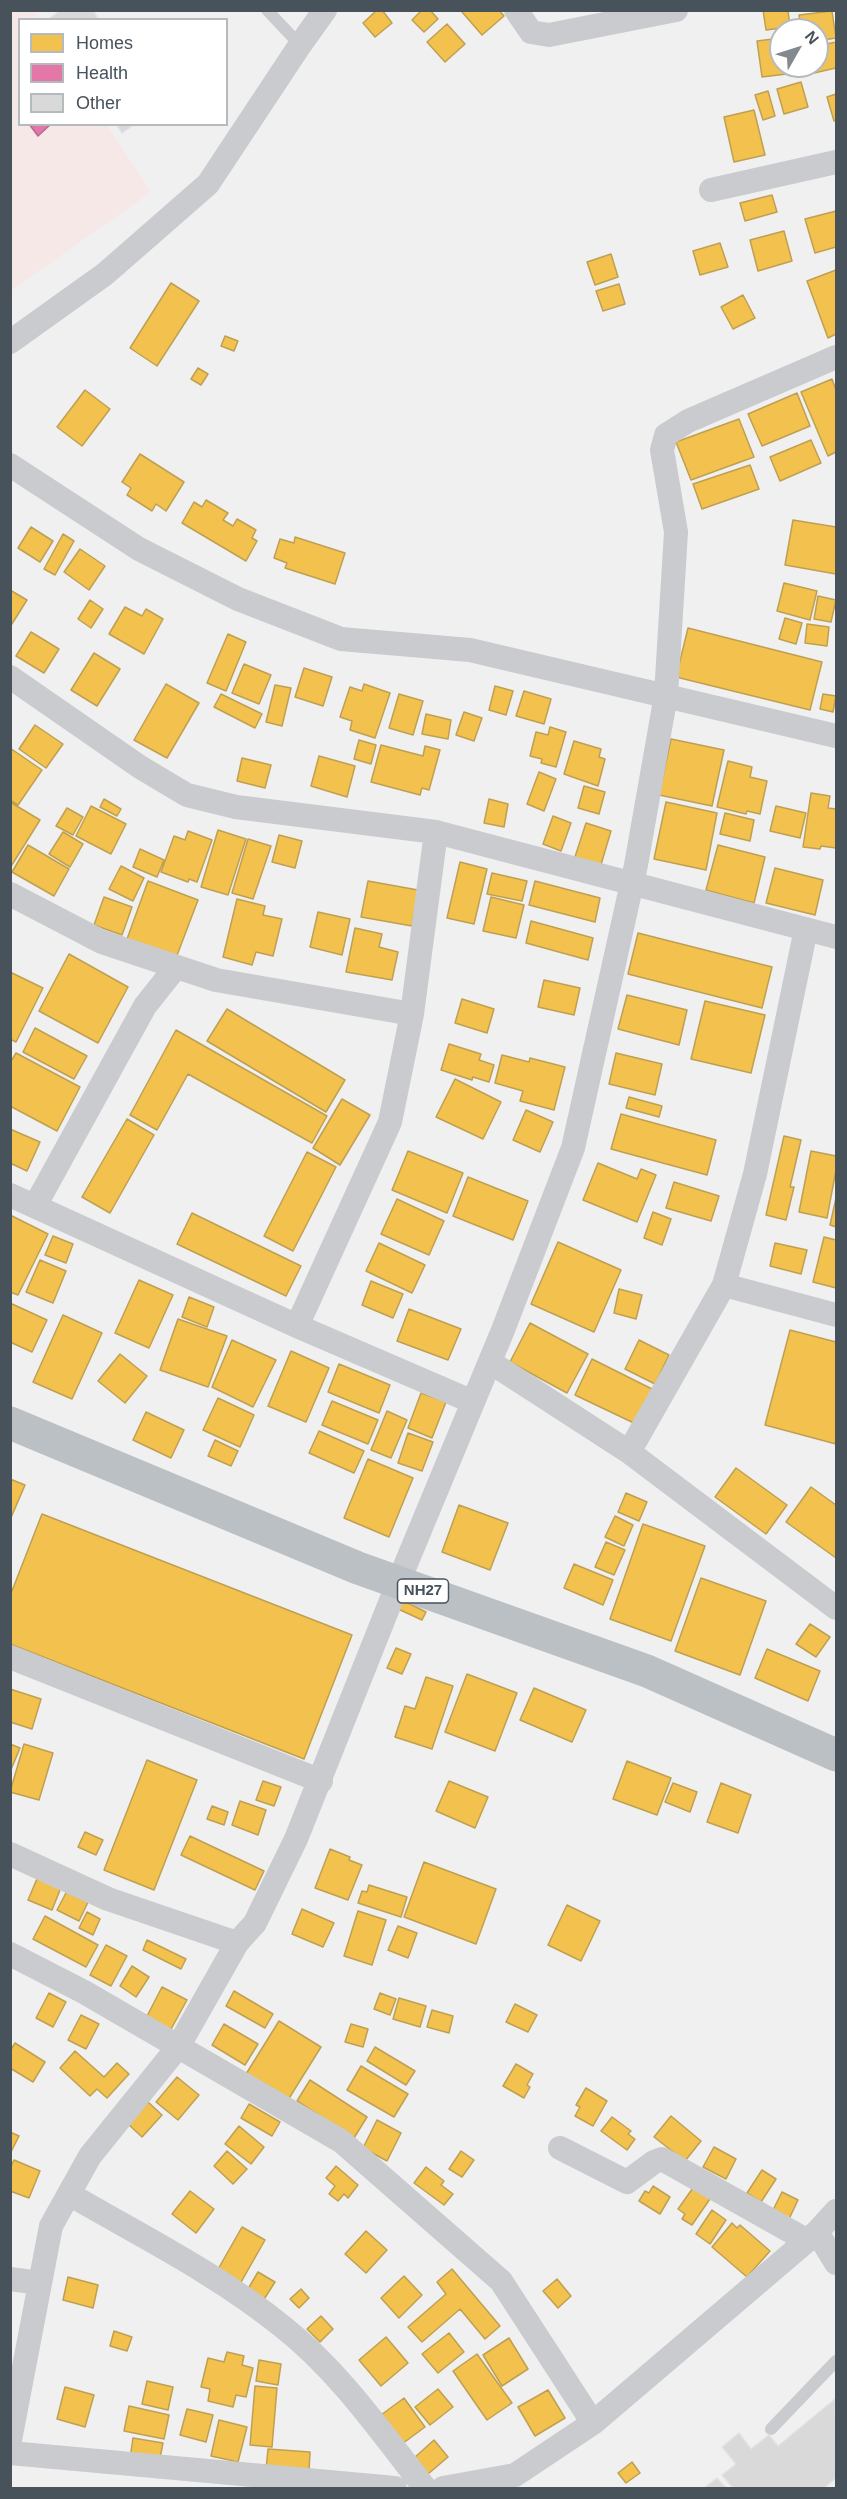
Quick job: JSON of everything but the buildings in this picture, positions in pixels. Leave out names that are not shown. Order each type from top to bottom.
[{"type":"highway","name":"NH27","points":[[10,1423],[358,1568],[647,1671],[837,1755]]},
{"type":"street","points":[[10,342],[105,274],[208,184],[300,45],[326,10]]},
{"type":"street","points":[[516,10],[531,32],[549,35],[676,10]]},
{"type":"street","points":[[711,190],[837,162]]},
{"type":"street","points":[[10,2440],[51,2226],[90,2156],[178,2047],[237,1943],[255,1923],[296,1839],[321,1781],[398,1582],[490,1362],[573,1148],[632,883],[666,695],[676,532],[670,486],[662,450],[666,435],[688,422],[837,357]]},
{"type":"street","points":[[10,465],[139,549],[238,599],[341,639],[470,650],[837,736]]},
{"type":"street","points":[[10,677],[140,767],[187,795],[236,807],[436,832],[837,937]]},
{"type":"street","points":[[297,1326],[390,1122],[412,1014],[436,832]]},
{"type":"street","points":[[10,894],[102,942],[216,980],[412,1014]]},
{"type":"street","points":[[629,1452],[724,1285],[755,1173],[806,929]]},
{"type":"street","points":[[36,1206],[145,1006],[176,967]]},
{"type":"street","points":[[10,1194],[297,1326],[473,1402]]},
{"type":"street","points":[[724,1285],[837,1315]]},
{"type":"street","points":[[490,1362],[629,1452],[837,1608]]},
{"type":"street","points":[[10,1657],[321,1781]]},
{"type":"street","points":[[10,1854],[108,1899],[237,1943]]},
{"type":"street","points":[[10,1954],[84,1992],[341,2141],[501,2281],[593,2423]]},
{"type":"street","points":[[560,2148],[627,2182],[654,2162],[662,2159],[812,2236],[837,2263]]},
{"type":"street","points":[[69,2194],[216,2280],[284,2327],[345,2385],[425,2488]]},
{"type":"street","points":[[443,2488],[515,2475],[593,2423],[812,2236],[837,2211]]},
{"type":"street","points":[[10,2279],[40,2283]]},
{"type":"street","points":[[10,2453],[395,2488]]},
{"type":"lane","points":[[267,10],[300,45]]},
{"type":"lane","points":[[771,2428],[837,2361]]},
{"type":"shaded area","points":[[11,11],[34,11],[39,18],[18,18],[18,126],[108,126],[151,192],[11,291]]}]
